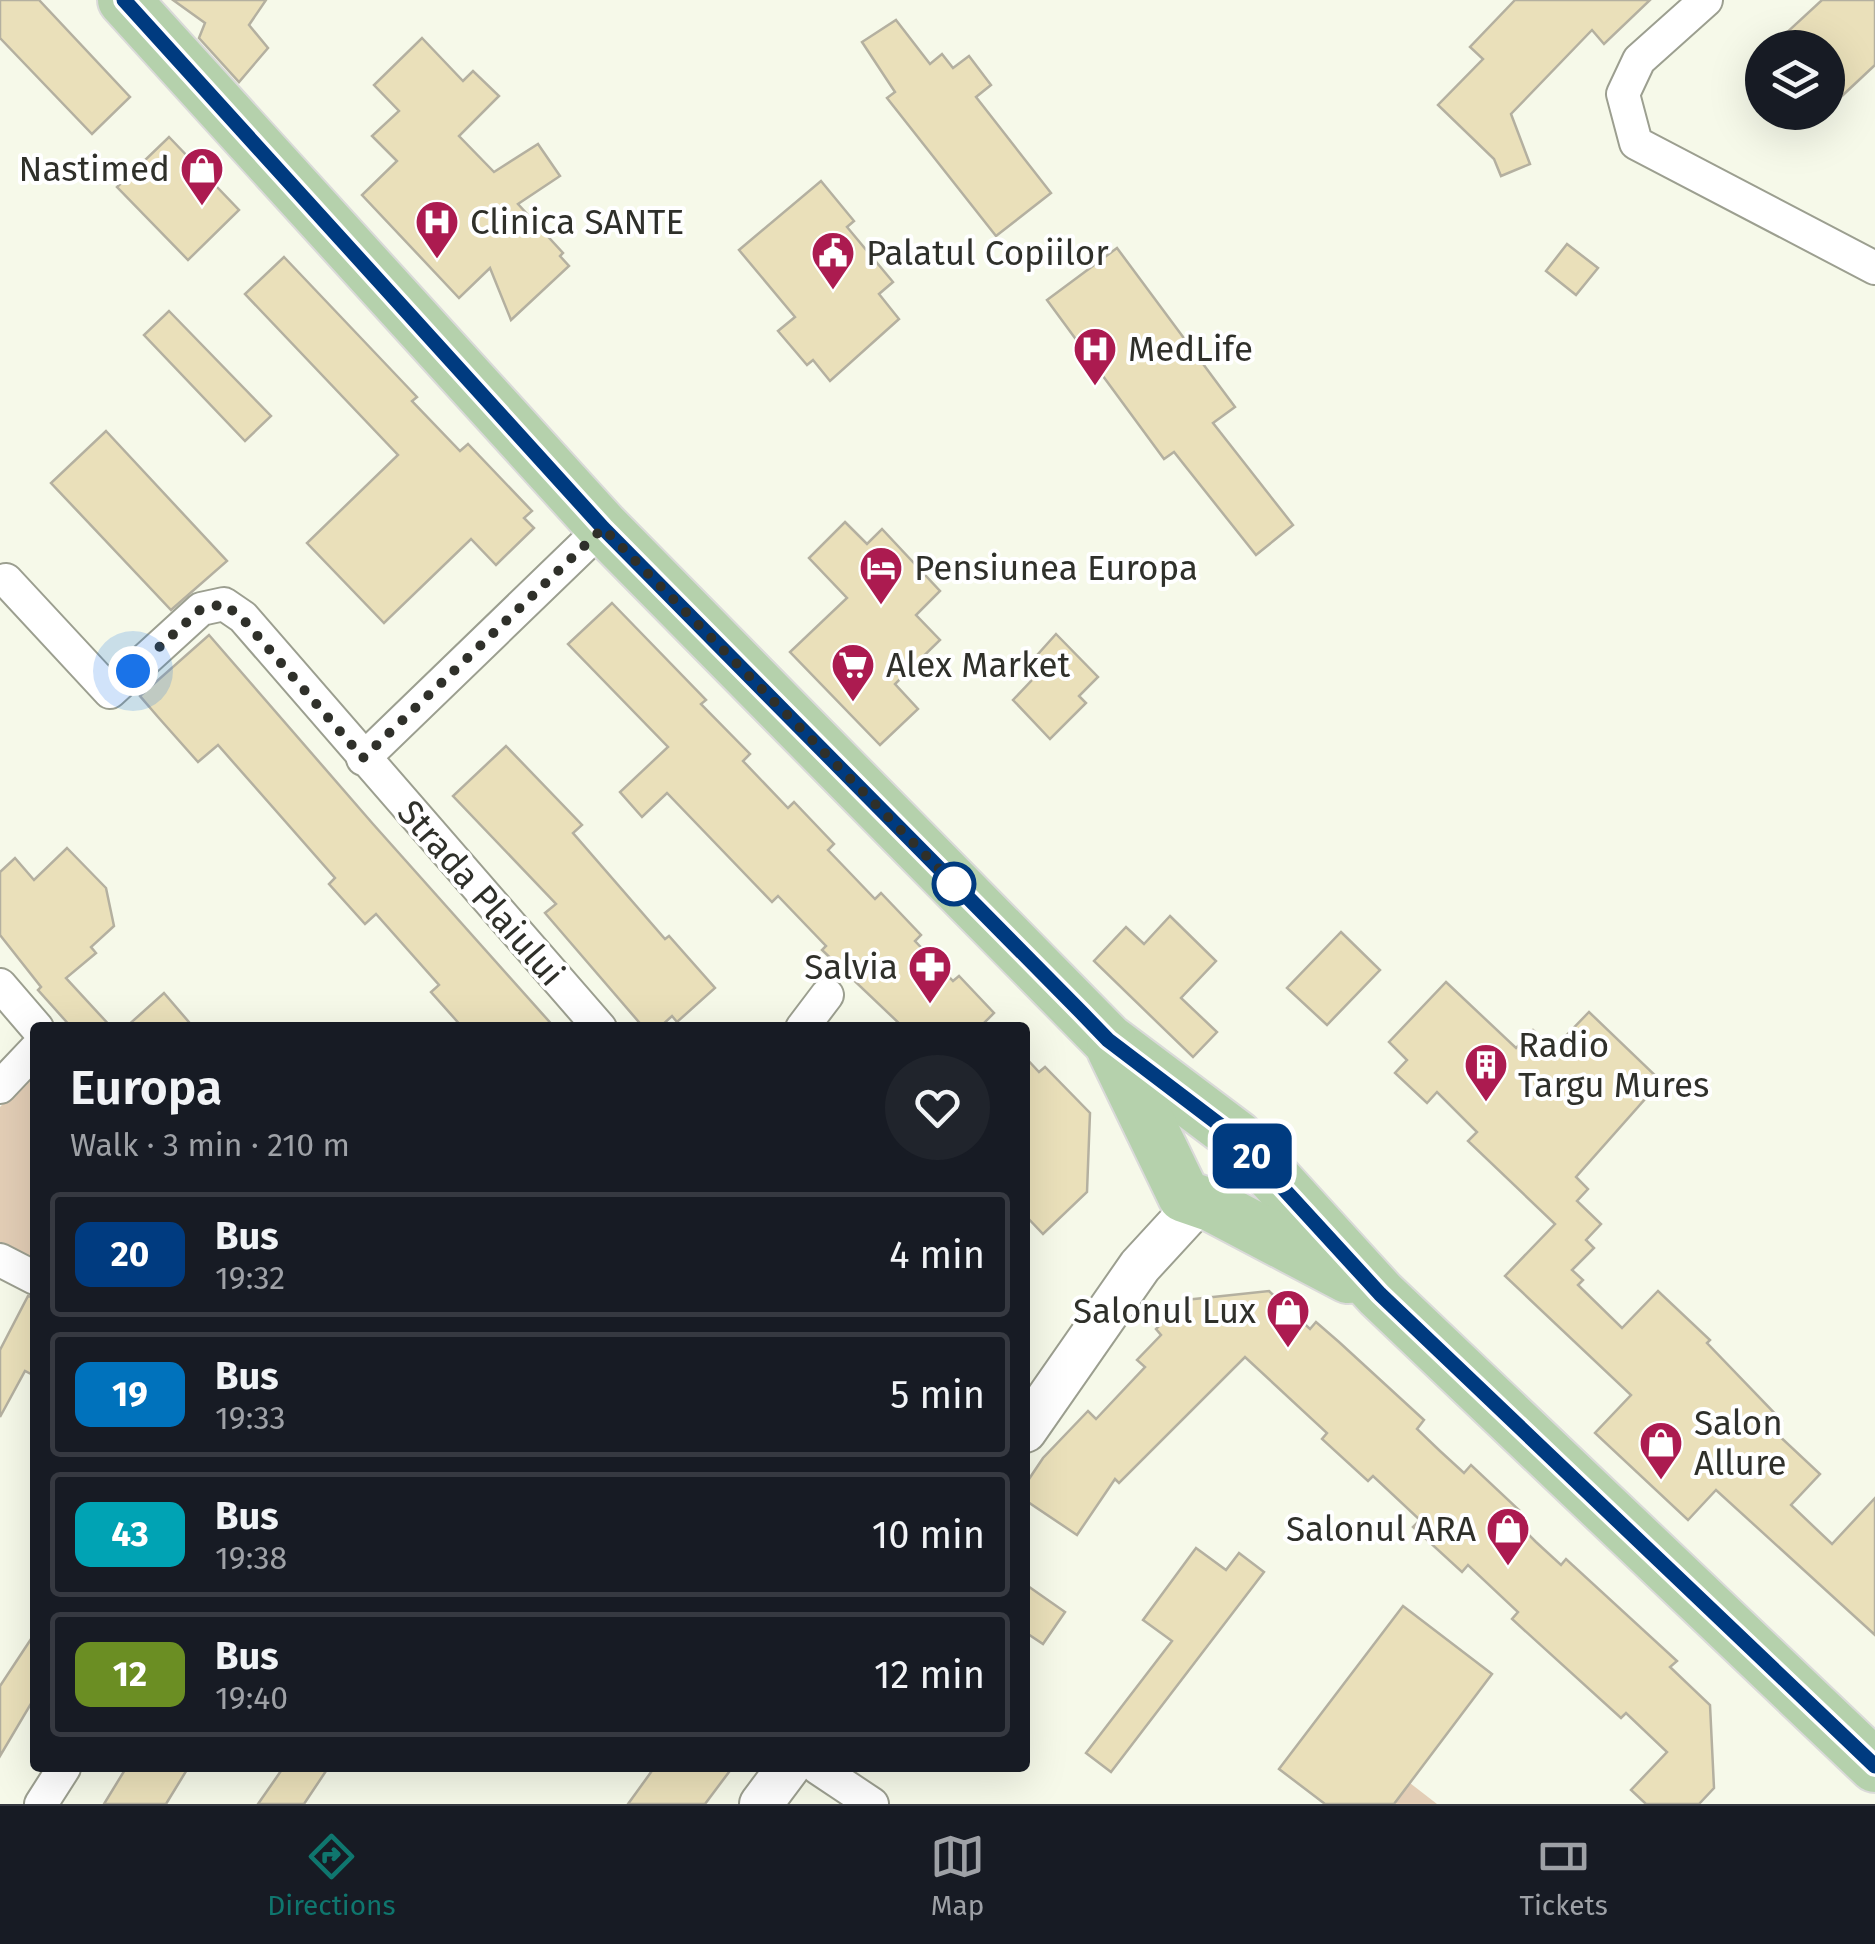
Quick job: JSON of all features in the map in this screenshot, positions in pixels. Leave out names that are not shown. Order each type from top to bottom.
[{"type":"main road","points":[[124,0],[603,528],[1108,1040],[1235,1140],[1380,1294],[1875,1766]]},
{"type":"main road","points":[[1108,1040],[1189,1190],[1380,1294]]},
{"type":"main road","points":[[1189,1190],[1240,1194],[1248,1180],[1235,1140]]},
{"type":"street","points":[[1706,0],[1639,60],[1623,94],[1636,143],[1875,268]]},
{"type":"street","points":[[363,758],[603,528]]},
{"type":"street","name":"Strada Plaiului","points":[[6,580],[110,692],[201,609],[224,604],[242,618],[595,1022]]},
{"type":"street","points":[[0,986],[32,1022]]},
{"type":"street","points":[[807,1022],[827,996]]},
{"type":"street","points":[[0,1087],[30,1055]]},
{"type":"street","points":[[1030,1424],[1189,1190]]},
{"type":"street","points":[[2,1265],[30,1276]]},
{"type":"street","points":[[41,1804],[61,1772]]},
{"type":"street","points":[[762,1804],[785,1772]]},
{"type":"street","points":[[824,1772],[872,1804]]},
{"type":"shaded area","points":[[30,1074],[30,1264],[0,1249],[0,1107]]},
{"type":"shaded area","points":[[1406,1780],[1437,1804],[1388,1804]]},
{"type":"building","points":[[0,0],[39,0],[130,97],[92,134],[0,38]]},
{"type":"building","points":[[173,0],[266,0],[249,25],[268,48],[239,82],[199,38],[205,23]]},
{"type":"building","points":[[1515,0],[1650,0],[1604,44],[1592,30],[1511,114],[1530,164],[1501,176],[1494,159],[1438,105],[1483,59],[1470,47]]},
{"type":"building","points":[[1822,0],[1875,0],[1875,65],[1845,93],[1845,30],[1790,30]]},
{"type":"building","points":[[896,20],[930,64],[942,54],[953,68],[969,56],[991,85],[976,97],[1051,193],[996,236],[887,98],[895,92],[862,42]]},
{"type":"building","points":[[422,38],[463,81],[473,71],[499,96],[459,136],[494,172],[538,144],[560,176],[518,204],[563,253],[560,256],[569,266],[511,320],[490,268],[459,298],[362,195],[397,161],[372,136],[399,111],[374,85]]},
{"type":"building","points":[[169,137],[239,210],[188,260],[117,187]]},
{"type":"building","name":"Palatul Copiilor","points":[[821,181],[854,221],[847,227],[893,282],[879,294],[899,319],[830,381],[813,360],[807,365],[778,331],[795,317],[739,250]]},
{"type":"building","points":[[1567,244],[1598,268],[1576,295],[1546,271]]},
{"type":"building","points":[[1117,248],[1235,407],[1213,423],[1293,525],[1256,555],[1174,452],[1164,459],[1047,300]]},
{"type":"building","points":[[284,257],[417,397],[412,401],[460,451],[468,444],[532,511],[524,518],[534,528],[496,565],[471,539],[384,623],[307,543],[398,455],[245,294]]},
{"type":"building","points":[[169,311],[271,416],[245,441],[144,335]]},
{"type":"building","points":[[106,431],[227,561],[171,610],[51,483]]},
{"type":"building","name":"Pensiunea Europa","points":[[845,522],[867,544],[882,529],[940,591],[916,615],[940,640],[895,684],[918,709],[880,745],[790,652],[847,598],[809,558]]},
{"type":"building","points":[[612,603],[706,700],[701,704],[750,754],[743,761],[788,808],[794,802],[834,844],[828,850],[875,899],[881,893],[921,935],[915,941],[953,981],[959,976],[994,1013],[985,1022],[898,1022],[822,950],[826,946],[778,896],[772,902],[667,793],[642,817],[620,792],[668,747],[568,644]]},
{"type":"building","points":[[1056,634],[1098,677],[1079,696],[1086,703],[1050,739],[1013,700],[1031,681],[1022,672]]},
{"type":"building","points":[[209,635],[550,1022],[458,1022],[431,992],[439,985],[376,914],[365,924],[329,884],[335,878],[218,745],[198,762],[140,696]]},
{"type":"building","points":[[506,746],[582,825],[573,833],[665,939],[669,936],[715,988],[677,1022],[672,1016],[666,1022],[639,1022],[545,913],[556,904],[453,796]]},
{"type":"building","points":[[67,848],[106,888],[114,926],[91,947],[96,953],[66,978],[106,1022],[67,1022],[38,990],[41,987],[0,935],[0,872],[15,858],[34,880]]},
{"type":"building","points":[[1170,916],[1216,961],[1181,998],[1217,1032],[1193,1057],[1094,961],[1126,927],[1144,944]]},
{"type":"building","points":[[1341,932],[1380,970],[1327,1025],[1287,988]]},
{"type":"building","points":[[1446,982],[1516,1048],[1533,1030],[1553,1049],[1589,1012],[1661,1081],[1576,1177],[1588,1189],[1577,1201],[1601,1224],[1586,1240],[1594,1248],[1572,1270],[1583,1280],[1578,1285],[1622,1328],[1658,1291],[1710,1340],[1707,1343],[1782,1421],[1773,1430],[1820,1474],[1791,1505],[1832,1544],[1875,1498],[1875,1635],[1716,1490],[1688,1520],[1595,1433],[1631,1395],[1505,1276],[1555,1224],[1468,1141],[1477,1132],[1437,1092],[1427,1103],[1395,1073],[1407,1060],[1389,1042]]},
{"type":"building","points":[[164,993],[189,1022],[132,1022]]},
{"type":"building","points":[[1030,1062],[1039,1072],[1045,1067],[1090,1113],[1087,1192],[1043,1234],[1030,1220]]},
{"type":"building","points":[[1269,1291],[1310,1329],[1316,1322],[1424,1420],[1417,1429],[1440,1451],[1464,1473],[1471,1465],[1519,1510],[1512,1518],[1536,1542],[1561,1565],[1566,1559],[1677,1661],[1670,1667],[1710,1705],[1714,1788],[1699,1804],[1646,1804],[1631,1790],[1667,1752],[1626,1713],[1621,1718],[1512,1619],[1518,1612],[1468,1565],[1462,1572],[1413,1527],[1420,1520],[1373,1476],[1368,1481],[1322,1439],[1327,1433],[1245,1357],[1119,1483],[1115,1479],[1077,1535],[1030,1503],[1030,1478],[1043,1458],[1088,1411],[1096,1419],[1145,1367],[1137,1360],[1161,1335],[1156,1329],[1185,1300]]},
{"type":"building","points":[[30,1297],[30,1374],[25,1371],[0,1417],[0,1350]]},
{"type":"building","points":[[1196,1548],[1226,1570],[1239,1553],[1264,1572],[1111,1772],[1086,1753],[1172,1641],[1143,1620]]},
{"type":"building","points":[[1030,1588],[1065,1612],[1043,1644],[1030,1635]]},
{"type":"building","points":[[1403,1606],[1492,1674],[1394,1804],[1325,1804],[1279,1769]]},
{"type":"building","points":[[30,1641],[30,1705],[0,1756],[0,1686]]},
{"type":"building","points":[[124,1772],[186,1772],[166,1804],[104,1804]]},
{"type":"building","points":[[280,1772],[325,1772],[304,1804],[258,1804]]},
{"type":"building","points":[[651,1772],[729,1772],[705,1804],[628,1804]]},
{"type":"bus line","name":"20","points":[[124,0],[603,528],[1108,1040],[1237,1138],[1380,1294],[1875,1766]]},
{"type":"place","name":"Nastimed","points":[[202,207]]},
{"type":"place","name":"Clinica SANTE","points":[[437,260]]},
{"type":"place","name":"Palatul Copiilor","points":[[833,291]]},
{"type":"place","name":"MedLife","points":[[1095,387]]},
{"type":"place","name":"Pensiunea Europa","points":[[881,606]]},
{"type":"place","name":"Alex Market","points":[[853,703]]},
{"type":"place","name":"Salvia","points":[[930,1005]]},
{"type":"place","name":"Radio Targu Mures","points":[[1486,1103]]},
{"type":"place","name":"Salonul Lux","points":[[1288,1349]]},
{"type":"place","name":"Salon Allure","points":[[1661,1481]]},
{"type":"place","name":"Salonul ARA","points":[[1508,1567]]},
{"type":"route","points":[[133,671],[201,609],[224,604],[242,618],[363,758],[603,528],[954,884]]}]
